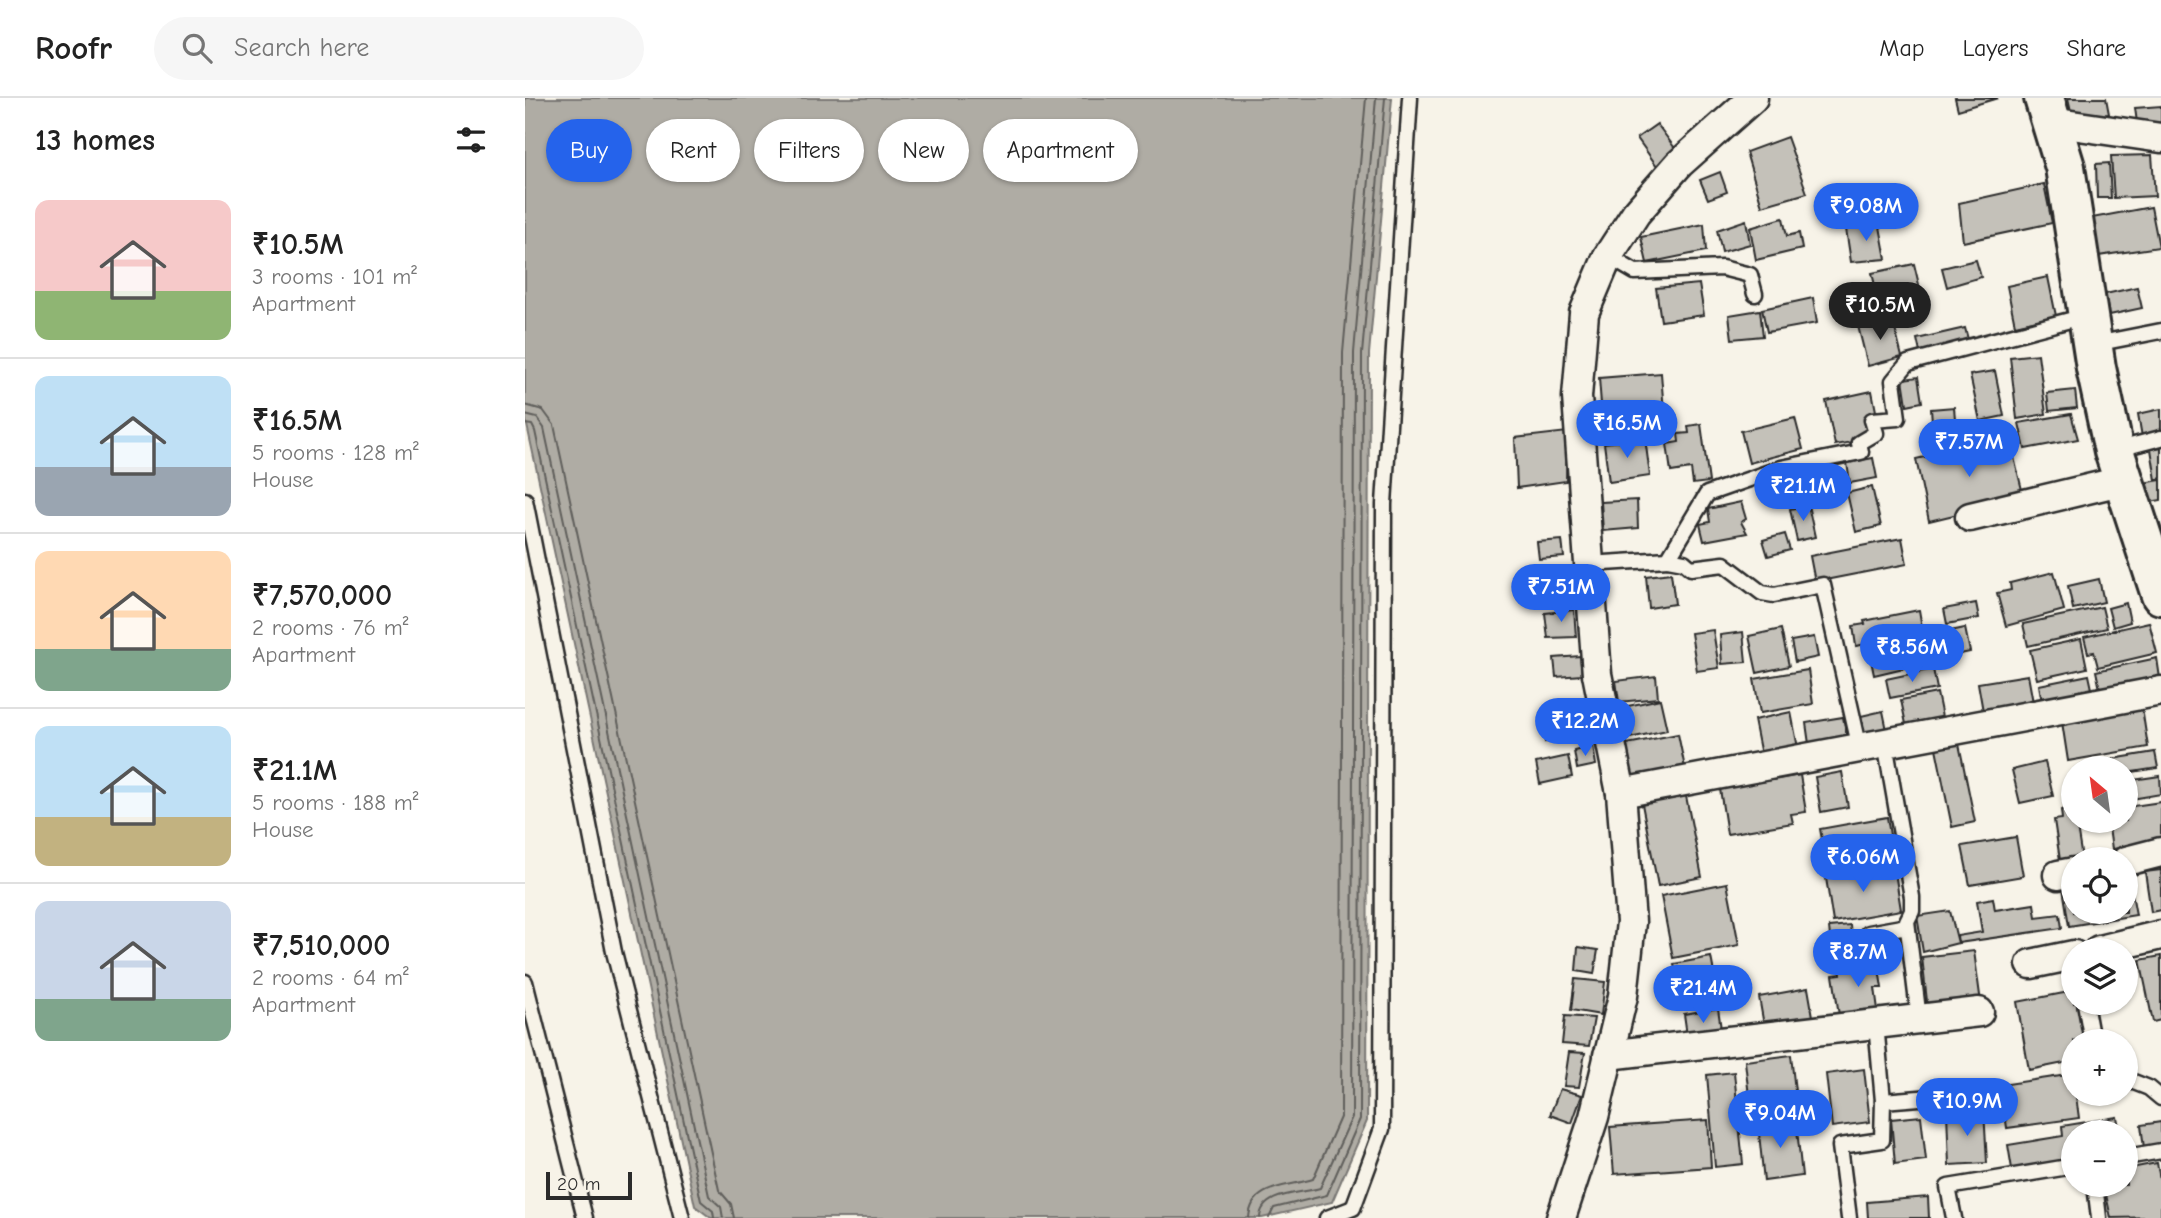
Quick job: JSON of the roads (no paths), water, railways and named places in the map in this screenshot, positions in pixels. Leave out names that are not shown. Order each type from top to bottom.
[{"type":"main road","points":[[2048,110],[2065,167],[2096,368],[2117,466],[2161,595]]},
{"type":"street","points":[[1561,1218],[1585,1150],[1623,996],[1631,922],[1621,793],[1597,674],[1577,397],[1584,313],[1608,256],[1636,213],[1679,164],[1753,98]]},
{"type":"street","points":[[2048,110],[2161,138]]},
{"type":"street","points":[[1970,517],[2117,466]]},
{"type":"street","points":[[1621,793],[2161,691]]},
{"type":"street","points":[[2138,858],[2161,852]]},
{"type":"street","points":[[2138,941],[2161,935]]},
{"type":"street","points":[[2031,964],[2061,958]]},
{"type":"street","points":[[1608,1055],[1979,1012]]},
{"type":"lane","points":[[1327,1218],[1353,1208],[1381,1129],[1384,504],[1410,98]]},
{"type":"lane","points":[[1608,256],[1635,272],[1722,268],[1750,275],[1755,294]]},
{"type":"lane","points":[[1668,559],[1707,494],[1781,468],[1861,452],[1859,443],[1876,433],[1872,420],[1898,418],[1893,381],[1908,363],[2092,330],[2161,331]]},
{"type":"lane","points":[[2117,466],[2161,438]]},
{"type":"lane","points":[[525,500],[614,952],[682,1218]]},
{"type":"lane","points":[[1589,564],[1668,559],[1684,562],[1691,568],[1724,565],[1762,593],[1774,595],[1823,585],[1872,746],[1912,897],[1907,926],[1919,1019]]},
{"type":"lane","points":[[1868,933],[1907,926]]},
{"type":"lane","points":[[525,982],[585,1218]]},
{"type":"lane","points":[[1849,1218],[1840,1146],[1882,1140],[1883,1101],[1876,1024]]},
{"type":"lane","points":[[2138,1084],[2149,1088],[2161,1098]]},
{"type":"lane","points":[[1883,1101],[1980,1093]]},
{"type":"lane","points":[[2138,1155],[2161,1151]]},
{"type":"lane","points":[[1954,1218],[1948,1187],[2061,1168]]},
{"type":"lane","points":[[2096,1197],[2099,1218]]},
{"type":"water","points":[[525,98],[1392,98],[1369,354],[1367,1121],[1332,1202],[1262,1218],[711,1218],[695,1206],[525,416]]}]
